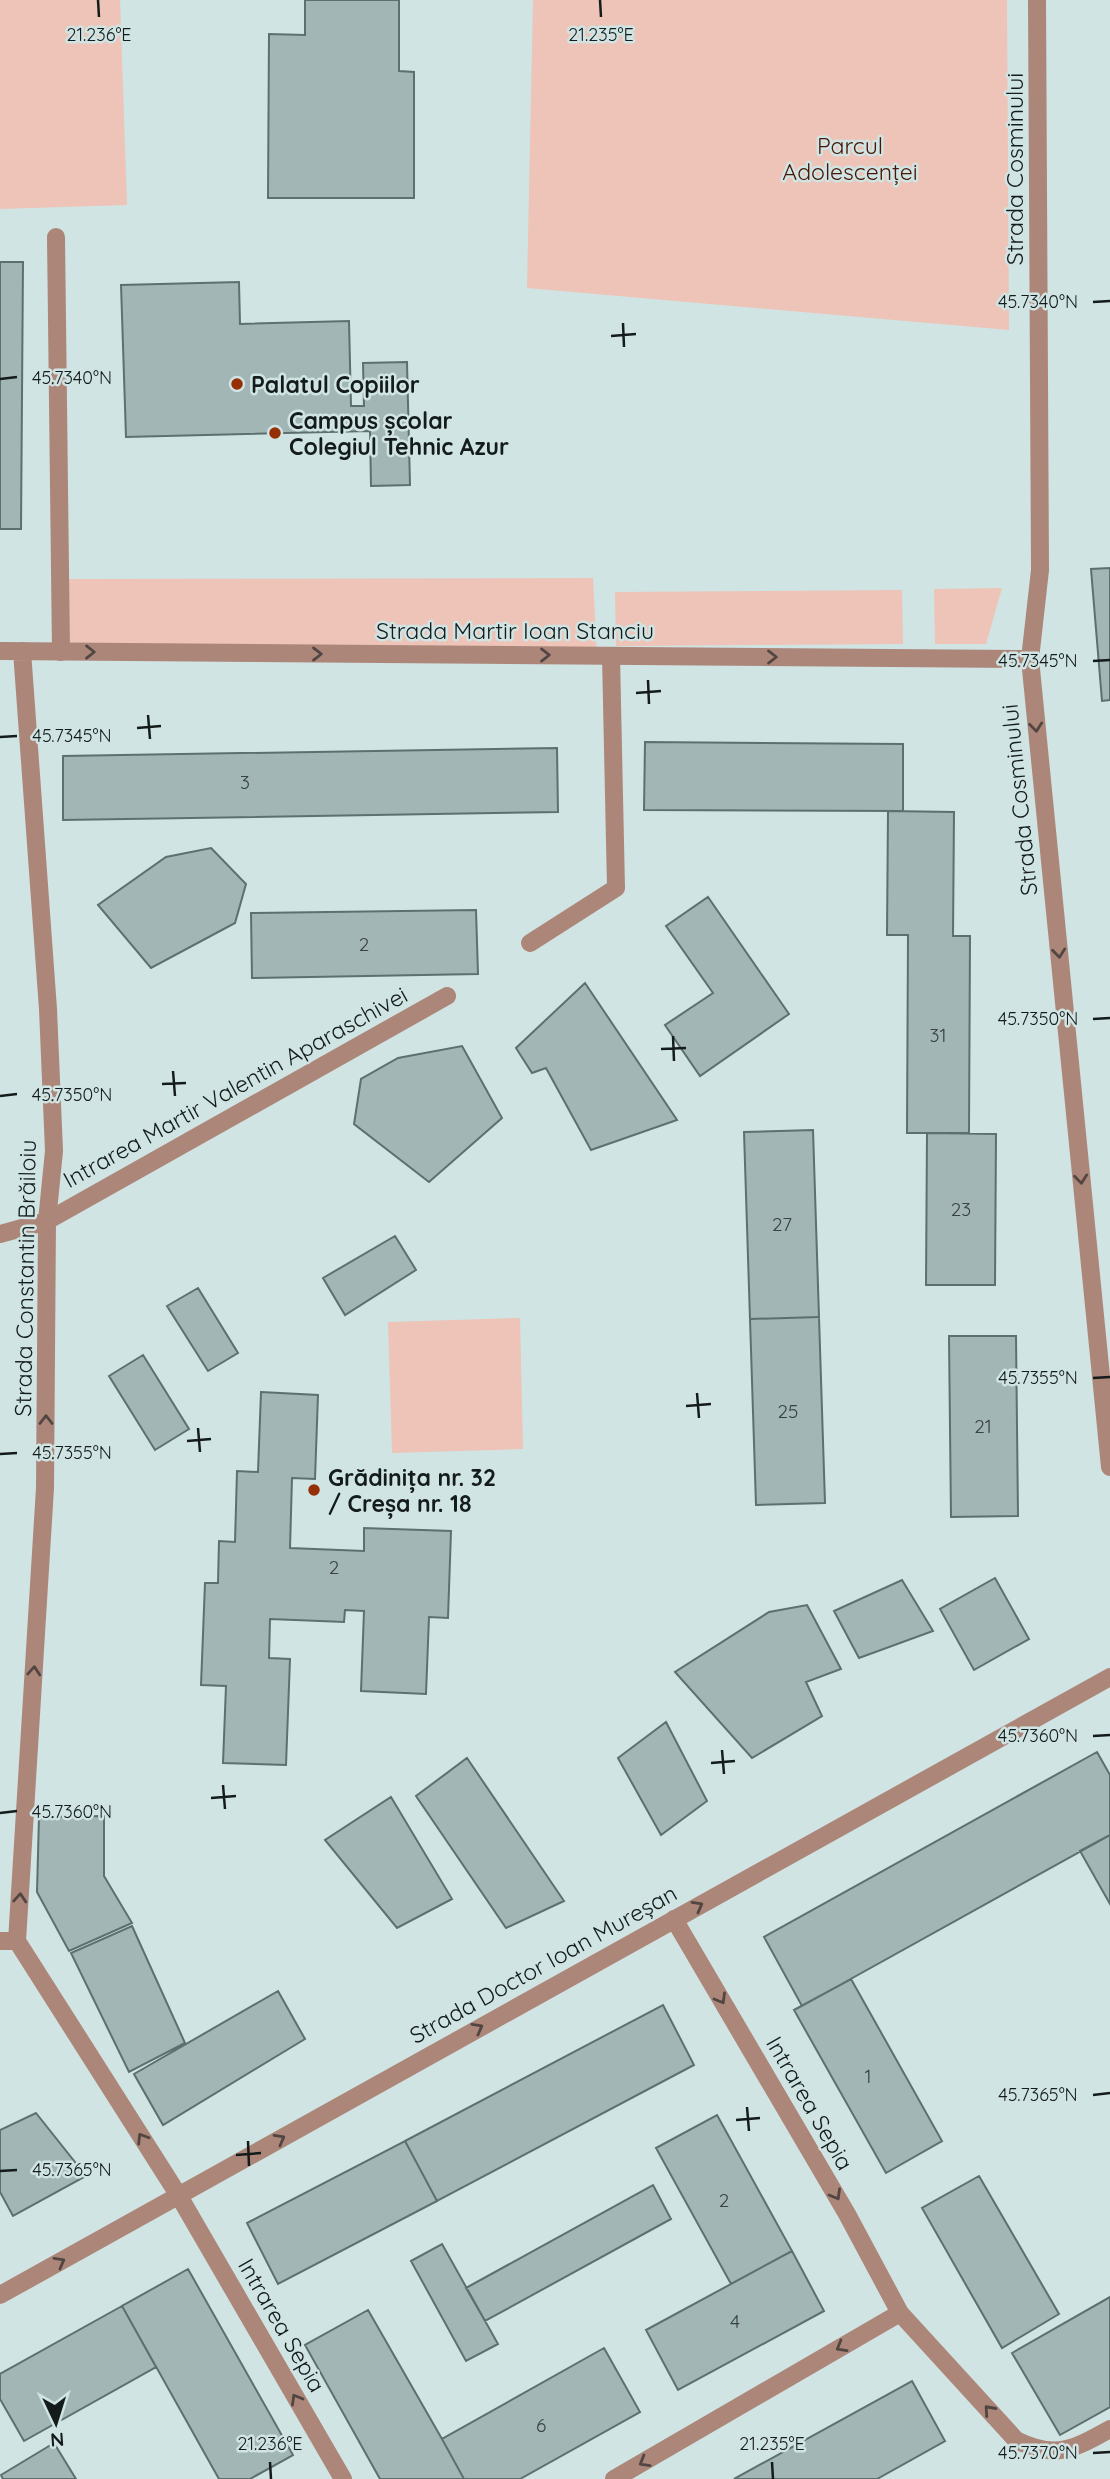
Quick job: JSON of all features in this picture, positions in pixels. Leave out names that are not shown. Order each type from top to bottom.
[{"type":"street","name":"Strada Cosminului","points":[[1037,0],[1040,570],[1030,659],[1110,1467]]},
{"type":"street","points":[[56,237],[61,652]]},
{"type":"street","name":"Strada Martir Ioan Stanciu","points":[[0,651],[1030,659]]},
{"type":"street","name":"Strada Constantin Brăiloiu","points":[[22,651],[48,1009],[54,1151],[47,1221],[46,1488],[8,1941],[179,2196]]},
{"type":"street","points":[[530,943],[617,888],[611,656]]},
{"type":"street","name":"Intrarea Martir Valentin Aparaschivei","points":[[0,1234],[47,1221],[447,996]]},
{"type":"street","name":"Strada Doctor Ioan Mureșan","points":[[0,2295],[1110,1677]]},
{"type":"street","name":"Intrarea Sepia","points":[[674,1919],[847,2214],[900,2313],[1016,2440],[1035,2449],[1057,2451],[1081,2445],[1110,2429]]},
{"type":"street","name":"Intrarea Sepia","points":[[179,2196],[343,2479]]},
{"type":"street","points":[[614,2479],[900,2313]]},
{"type":"green space","points":[[0,0],[120,0],[127,205],[0,209]]},
{"type":"green space","name":"Parcul Adolescenței","points":[[533,0],[1007,0],[1009,330],[527,288]]},
{"type":"green space","points":[[593,578],[597,655],[61,652],[59,579]]},
{"type":"green space","points":[[1002,588],[986,644],[935,644],[934,589]]},
{"type":"green space","points":[[902,590],[903,644],[616,646],[615,592]]},
{"type":"green space","points":[[520,1318],[523,1449],[392,1453],[388,1322]]},
{"type":"building","points":[[305,0],[399,0],[399,71],[414,72],[414,198],[268,198],[269,34],[305,35]]},
{"type":"building","points":[[0,262],[23,262],[21,529],[0,529]]},
{"type":"building","name":"Palatul Copiilor","points":[[239,282],[240,324],[349,321],[351,406],[364,406],[363,363],[407,362],[410,485],[371,486],[370,431],[126,437],[121,285]]},
{"type":"building","points":[[1110,568],[1110,700],[1102,701],[1091,569]]},
{"type":"building","points":[[645,742],[903,744],[903,811],[644,810]]},
{"type":"building","points":[[557,748],[558,812],[63,820],[63,756]]},
{"type":"building","points":[[888,811],[954,812],[953,936],[970,936],[969,1133],[907,1133],[908,935],[887,935]]},
{"type":"building","points":[[211,848],[246,884],[235,923],[151,968],[98,905],[166,857]]},
{"type":"building","points":[[708,897],[789,1014],[700,1076],[665,1025],[713,993],[666,926]]},
{"type":"building","points":[[476,910],[478,974],[252,978],[251,913]]},
{"type":"building","points":[[585,983],[677,1120],[591,1150],[546,1068],[532,1073],[516,1048]]},
{"type":"building","points":[[462,1046],[502,1118],[429,1182],[354,1124],[361,1079],[398,1058]]},
{"type":"building","points":[[813,1130],[819,1317],[750,1319],[744,1132]]},
{"type":"building","points":[[927,1133],[996,1134],[995,1285],[926,1285]]},
{"type":"building","points":[[395,1236],[416,1270],[345,1315],[323,1278]]},
{"type":"building","points":[[198,1288],[238,1353],[208,1371],[167,1306]]},
{"type":"building","points":[[819,1317],[825,1503],[756,1505],[750,1319]]},
{"type":"building","points":[[949,1336],[1016,1336],[1018,1516],[951,1517]]},
{"type":"building","points":[[143,1355],[189,1429],[155,1450],[109,1376]]},
{"type":"building","points":[[261,1392],[318,1395],[315,1479],[292,1478],[290,1548],[364,1551],[364,1528],[451,1531],[448,1618],[429,1617],[426,1694],[361,1691],[364,1611],[345,1610],[344,1622],[270,1619],[269,1658],[290,1659],[286,1765],[223,1763],[226,1686],[201,1685],[205,1583],[218,1583],[219,1541],[235,1542],[237,1471],[258,1472]]},
{"type":"building","points":[[995,1578],[1029,1639],[974,1670],[940,1609]]},
{"type":"building","points":[[902,1580],[933,1631],[859,1658],[834,1611]]},
{"type":"building","points":[[807,1605],[841,1669],[806,1682],[822,1716],[752,1758],[675,1672],[769,1612]]},
{"type":"building","points":[[666,1722],[707,1801],[661,1835],[618,1758]]},
{"type":"building","points":[[1097,1752],[1110,1775],[1110,1835],[802,2006],[764,1937]]},
{"type":"building","points":[[467,1758],[564,1901],[506,1928],[416,1796]]},
{"type":"building","points":[[391,1797],[452,1899],[397,1928],[325,1840]]},
{"type":"building","points":[[104,1816],[104,1876],[132,1923],[69,1951],[37,1892],[39,1817]]},
{"type":"building","points":[[1110,1835],[1110,1904],[1080,1851]]},
{"type":"building","points":[[132,1926],[185,2043],[129,2072],[71,1953]]},
{"type":"building","points":[[851,1979],[942,2141],[886,2173],[794,2010]]},
{"type":"building","points":[[278,1991],[305,2039],[163,2125],[134,2074]]},
{"type":"building","points":[[663,2005],[694,2065],[437,2201],[405,2141]]},
{"type":"building","points":[[36,2113],[86,2176],[13,2216],[0,2192],[0,2130]]},
{"type":"building","points":[[717,2115],[792,2251],[731,2284],[656,2148]]},
{"type":"building","points":[[405,2141],[437,2201],[278,2284],[247,2223]]},
{"type":"building","points":[[979,2176],[1059,2314],[1002,2348],[922,2208]]},
{"type":"building","points":[[653,2185],[671,2219],[485,2321],[466,2288]]},
{"type":"building","points":[[442,2244],[498,2344],[466,2361],[411,2261]]},
{"type":"building","points":[[792,2251],[824,2311],[678,2390],[646,2330]]},
{"type":"building","points":[[188,2269],[293,2455],[250,2479],[219,2479],[122,2306]]},
{"type":"building","points":[[1110,2297],[1110,2407],[1060,2435],[1012,2353]]},
{"type":"building","points":[[122,2306],[156,2367],[24,2441],[0,2399],[0,2374]]},
{"type":"building","points":[[368,2310],[464,2479],[380,2479],[305,2345]]},
{"type":"building","points":[[604,2348],[640,2412],[520,2479],[464,2479],[442,2439]]},
{"type":"building","points":[[912,2381],[945,2441],[877,2479],[734,2479]]},
{"type":"building","points":[[54,2443],[76,2479],[3,2479],[1,2475]]},
{"type":"place","name":"Palatul Copiilor","points":[[237,384]]},
{"type":"place","name":"Campus școlar Colegiul Tehnic Azur","points":[[275,433]]},
{"type":"place","name":"Grădinița nr. 32 / Creșa nr. 18","points":[[314,1490]]}]
